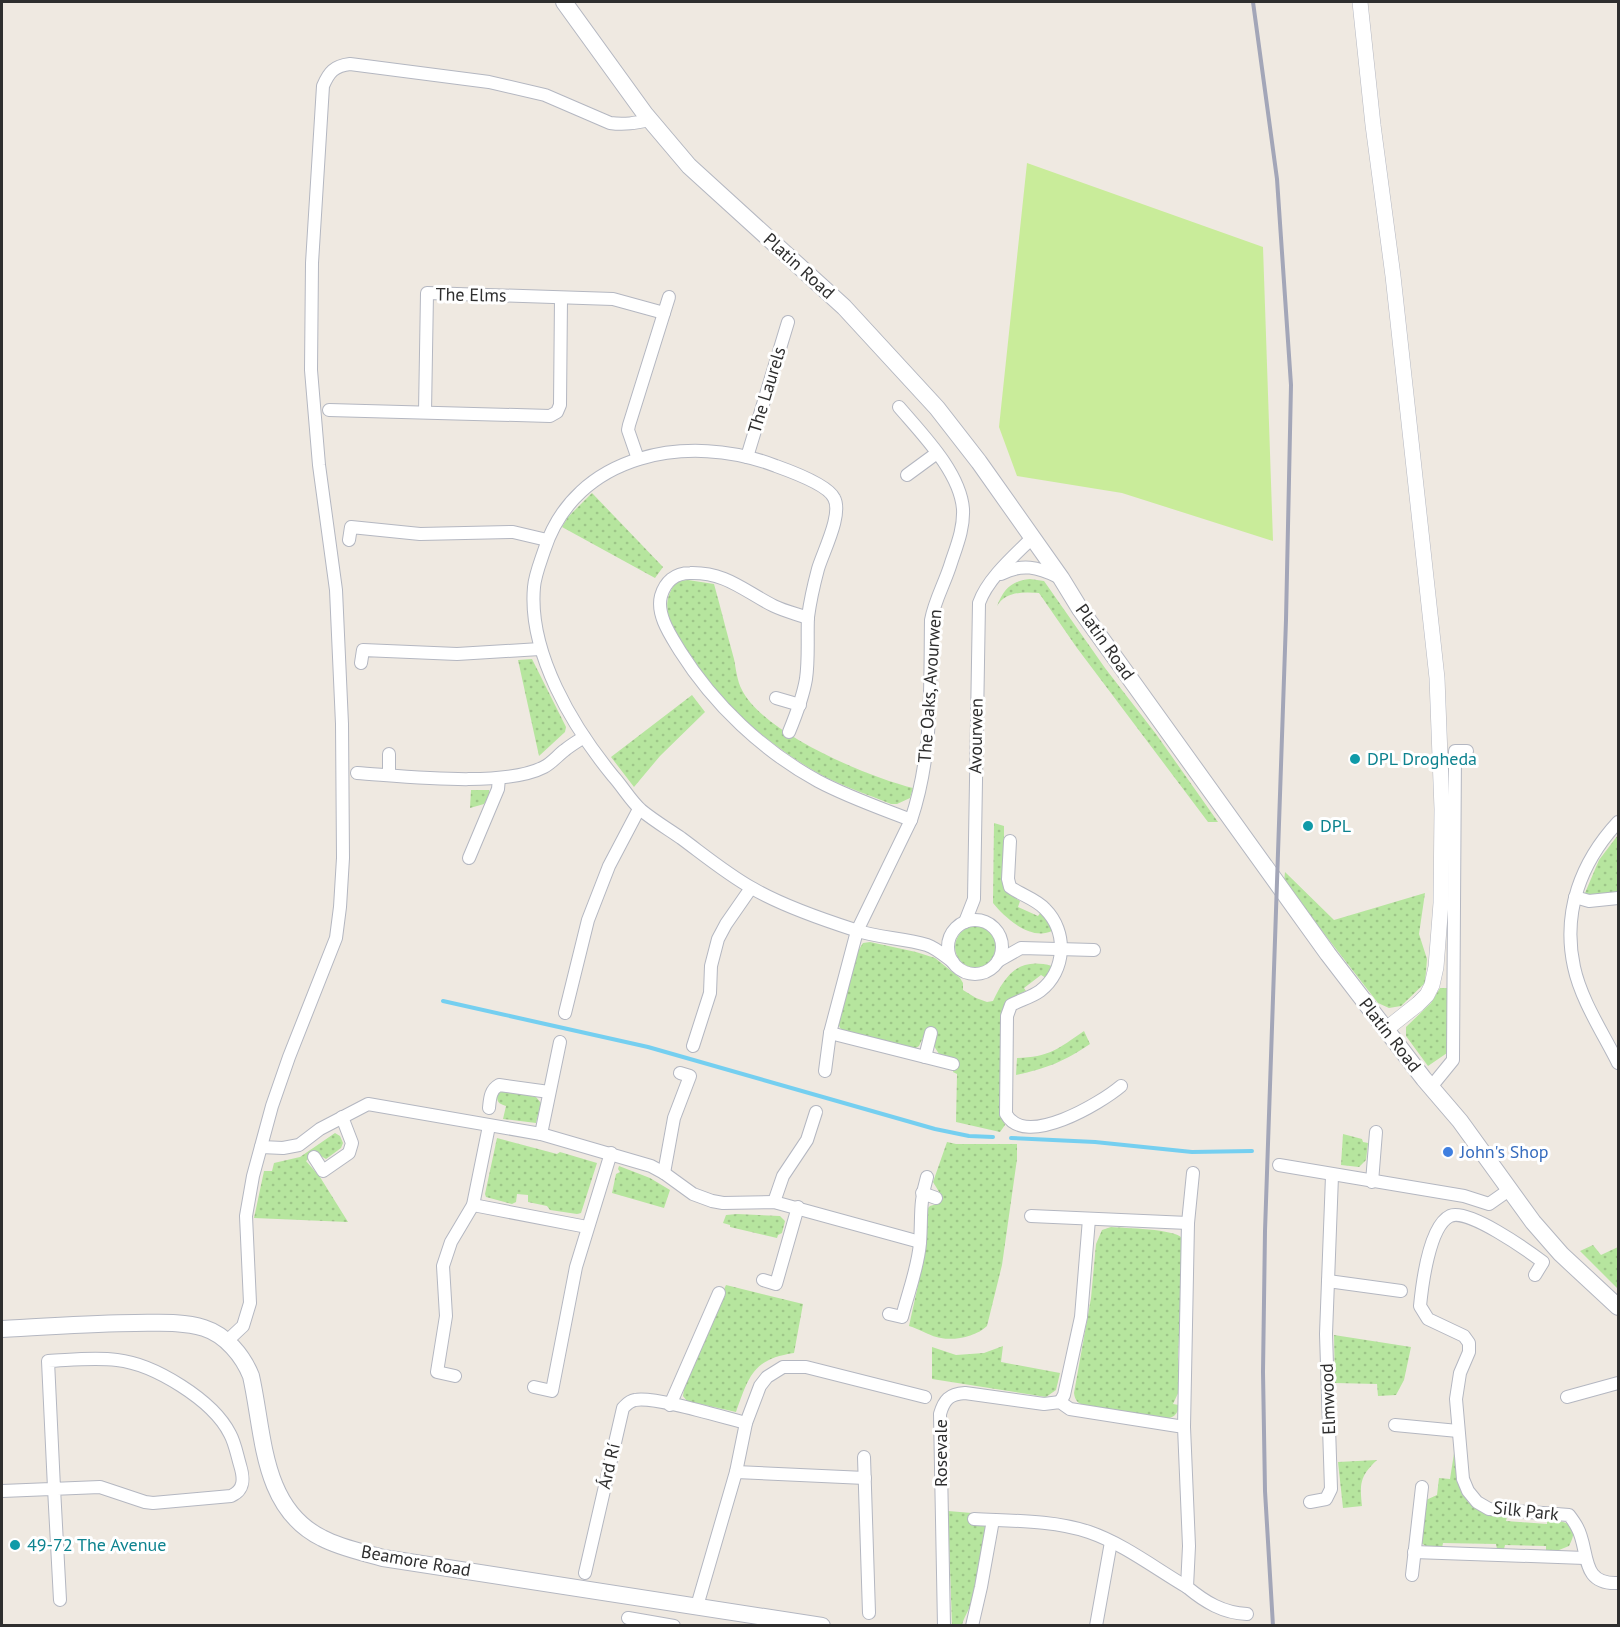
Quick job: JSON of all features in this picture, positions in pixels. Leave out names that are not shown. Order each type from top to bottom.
[{"type":"main road","name":"Platin Road","points":[[564,2],[650,120],[689,166],[844,307],[924,394],[979,462],[1061,578],[1080,609],[1284,894],[1385,1030],[1460,1121],[1509,1190],[1554,1246],[1618,1307]]},
{"type":"main road","name":"Beamore Road","points":[[2,1329],[110,1323],[181,1323],[204,1328],[227,1341],[247,1366],[251,1376],[268,1468],[280,1498],[294,1517],[316,1535],[341,1546],[383,1558],[822,1626]]},
{"type":"street","points":[[1360,2],[1437,678],[1453,1060],[1431,1087]]},
{"type":"street","points":[[227,1341],[243,1326],[250,1303],[246,1216],[253,1176],[272,1106],[289,1056],[336,938],[340,906],[343,858],[342,724],[336,590],[319,465],[311,370],[312,263],[323,86],[328,74],[334,68],[350,64],[489,82],[545,95],[610,123],[630,125],[650,120]]},
{"type":"street","name":"The Elms","points":[[425,412],[427,293],[613,298],[664,313]]},
{"type":"street","points":[[638,459],[628,430],[669,297]]},
{"type":"street","points":[[329,410],[550,416],[557,412],[560,405],[561,298]]},
{"type":"street","name":"The Laurels","points":[[747,457],[788,322]]},
{"type":"street","name":"The Oaks, Avourwen","points":[[825,1071],[830,1033],[857,931],[911,820],[919,797],[928,748],[931,620],[934,605],[948,574],[961,531],[963,508],[954,481],[937,453],[899,407]]},
{"type":"street","points":[[789,732],[800,705],[807,669],[808,618],[818,570],[836,515],[837,503],[833,495],[792,472],[747,457],[686,450],[669,451],[638,459],[612,470],[582,491],[562,515],[547,540],[534,587],[535,622],[540,649],[555,684],[584,737],[600,761],[639,809],[751,888],[857,931],[930,946],[964,972],[972,974],[987,971],[998,961],[1021,948],[1094,950]]},
{"type":"street","points":[[908,475],[937,453]]},
{"type":"street","points":[[349,540],[351,527],[420,534],[511,532],[547,540]]},
{"type":"street","name":"Avourwen","points":[[930,946],[950,937],[959,925],[965,922],[975,899],[979,612],[982,595],[995,577],[1032,538]]},
{"type":"street","points":[[995,577],[1014,568],[1030,566],[1061,578]]},
{"type":"street","points":[[808,618],[775,606],[739,585],[713,575],[690,573],[671,578],[665,585],[660,601],[665,623],[690,666],[711,694],[753,735],[775,753],[818,781],[848,796],[911,820]]},
{"type":"street","points":[[361,663],[363,650],[459,654],[540,649]]},
{"type":"street","points":[[776,698],[800,705]]},
{"type":"street","points":[[357,773],[446,778],[499,778],[520,775],[546,766],[584,737]]},
{"type":"street","points":[[1385,1030],[1419,1004],[1432,985],[1448,903],[1455,751],[1467,751]]},
{"type":"street","points":[[389,754],[389,775]]},
{"type":"street","points":[[469,858],[498,789],[499,778]]},
{"type":"street","points":[[565,1012],[588,920],[609,866],[639,809]]},
{"type":"street","points":[[1618,826],[1602,840],[1584,871],[1571,908],[1570,939],[1574,968],[1587,1002],[1618,1063]]},
{"type":"street","points":[[1010,841],[1008,879],[1010,887],[1044,907],[1059,931],[1061,949],[1059,966],[1050,981],[1039,992],[1011,1005],[1007,1016],[1006,1114],[1010,1121],[1021,1126],[1061,1120],[1092,1107],[1121,1086]]},
{"type":"street","points":[[693,1046],[710,993],[711,966],[718,939],[751,888]]},
{"type":"street","points":[[1575,897],[1589,901],[1618,898]]},
{"type":"street","name":"Avourwen","points":[[975,899],[985,922],[1021,948]]},
{"type":"street","points":[[965,922],[979,920],[985,922]]},
{"type":"street","points":[[998,961],[1002,948],[999,934]]},
{"type":"street","points":[[950,937],[948,950],[953,962]]},
{"type":"street","points":[[830,1033],[953,1064]]},
{"type":"street","points":[[925,1057],[931,1033]]},
{"type":"street","points":[[541,1134],[560,1042]]},
{"type":"street","points":[[664,1173],[674,1119],[690,1076],[680,1073]]},
{"type":"street","points":[[489,1108],[494,1088],[499,1085],[549,1092]]},
{"type":"street","points":[[261,1147],[283,1148],[299,1145],[320,1130],[368,1104],[541,1134],[638,1161],[664,1173],[693,1194],[712,1202],[774,1202],[920,1242]]},
{"type":"street","points":[[774,1202],[783,1176],[807,1140],[816,1112]]},
{"type":"street","points":[[314,1157],[323,1171],[349,1153],[352,1143],[342,1117]]},
{"type":"street","points":[[455,1376],[437,1372],[445,1327],[443,1266],[452,1242],[473,1205],[489,1126]]},
{"type":"street","points":[[1372,1182],[1376,1132]]},
{"type":"street","points":[[534,1387],[552,1391],[576,1267],[610,1154]]},
{"type":"street","points":[[1279,1165],[1332,1176],[1464,1196],[1489,1204],[1509,1190]]},
{"type":"street","points":[[1187,1587],[1189,1546],[1184,1427],[1188,1223],[1193,1173]]},
{"type":"street","name":"Elmwood","points":[[1310,1502],[1326,1499],[1331,1489],[1326,1334],[1332,1176]]},
{"type":"street","points":[[889,1314],[902,1317],[920,1242],[920,1207],[927,1177]]},
{"type":"street","points":[[922,1193],[936,1198]]},
{"type":"street","points":[[473,1205],[587,1227]]},
{"type":"street","points":[[763,1280],[776,1284],[798,1207]]},
{"type":"street","name":"Silk Park","points":[[1535,1275],[1543,1262],[1512,1239],[1460,1215],[1450,1216],[1442,1222],[1427,1258],[1420,1306],[1428,1319],[1464,1336],[1469,1343],[1469,1352],[1460,1373],[1456,1399],[1463,1479],[1468,1491],[1477,1502],[1489,1509],[1569,1515],[1578,1528],[1591,1572],[1598,1579],[1609,1583],[1618,1582]]},
{"type":"street","points":[[1031,1216],[1188,1223]]},
{"type":"street","points":[[1060,1402],[1064,1395],[1080,1317],[1089,1219]]},
{"type":"street","points":[[1328,1281],[1401,1291]]},
{"type":"street","points":[[670,1405],[718,1293]]},
{"type":"street","points":[[2,1491],[54,1488],[99,1487],[153,1503],[231,1496],[237,1493],[242,1486],[243,1476],[231,1435],[224,1424],[195,1395],[182,1385],[149,1369],[118,1360],[48,1361],[54,1488],[60,1600]]},
{"type":"street","points":[[697,1606],[736,1472],[746,1423],[760,1386],[767,1377],[783,1367],[807,1367],[925,1397]]},
{"type":"street","points":[[1567,1397],[1618,1383]]},
{"type":"street","name":"Rosevale","points":[[944,1626],[940,1414],[942,1405],[948,1397],[955,1393],[965,1393],[1044,1404],[1060,1402],[1070,1409],[1184,1427]]},
{"type":"street","name":"Árd Rí","points":[[585,1573],[623,1408],[632,1401],[642,1400],[746,1423]]},
{"type":"street","points":[[1395,1425],[1458,1431]]},
{"type":"street","points":[[864,1457],[869,1613]]},
{"type":"street","points":[[736,1472],[865,1478]]},
{"type":"street","points":[[1412,1575],[1422,1487]]},
{"type":"street","points":[[974,1519],[1071,1528],[1088,1532],[1111,1542],[1187,1587],[1201,1600],[1224,1611],[1247,1614]]},
{"type":"street","points":[[972,1626],[993,1520]]},
{"type":"street","points":[[1096,1626],[1111,1542]]},
{"type":"street","points":[[1414,1552],[1585,1558]]},
{"type":"street","points":[[627,1618],[644,1623],[674,1626]]},
{"type":"green space","points":[[1027,163],[1263,247],[1273,541],[1122,493],[1017,476],[999,427]]},
{"type":"green space","points":[[592,493],[663,567],[655,578],[562,527],[568,517]]},
{"type":"green space","points":[[1030,579],[1044,581],[1218,822],[1208,822],[1077,648],[1039,593],[1010,595],[997,606],[1009,587]]},
{"type":"green space","points":[[688,580],[714,584],[739,683],[754,706],[771,722],[819,751],[870,774],[913,788],[910,798],[897,804],[891,804],[827,778],[781,749],[734,710],[707,679],[680,639],[668,614],[668,598],[671,590],[677,581]]},
{"type":"green space","points":[[532,659],[566,727],[565,732],[539,756],[518,660]]},
{"type":"green space","points":[[692,695],[705,712],[660,756],[634,787],[611,757]]},
{"type":"green space","points":[[471,790],[489,790],[490,794],[484,804],[470,808]]},
{"type":"green space","points":[[994,823],[1004,826],[1004,884],[1009,894],[1020,901],[1018,907],[1038,916],[1041,912],[1052,931],[1036,933],[1027,930],[1011,921],[993,903]]},
{"type":"green space","points":[[1618,835],[1618,895],[1590,898],[1585,893],[1599,860]]},
{"type":"green space","points":[[1285,872],[1334,920],[1425,893],[1419,934],[1427,959],[1425,983],[1401,1006],[1389,1008],[1378,1003],[1284,882]]},
{"type":"green space","points":[[976,926],[991,932],[997,947],[991,962],[976,968],[961,962],[955,947],[961,932]]},
{"type":"green space","points":[[870,942],[935,958],[960,978],[963,990],[987,1002],[993,1001],[1003,983],[1022,966],[1041,964],[1052,966],[1046,978],[1041,975],[1024,988],[1026,991],[1017,995],[1003,1008],[1000,1110],[1005,1125],[1000,1132],[956,1122],[957,1074],[953,1072],[955,1060],[939,1054],[934,1046],[935,1033],[926,1031],[919,1046],[914,1049],[847,1033],[840,1028],[837,1020],[858,951],[863,943]]},
{"type":"green space","points":[[1440,988],[1447,988],[1447,1053],[1428,1066],[1406,1036],[1406,1027],[1431,1003]]},
{"type":"green space","points":[[1084,1031],[1090,1044],[1055,1064],[1016,1075],[1017,1058],[1037,1056],[1053,1051]]},
{"type":"green space","points":[[501,1090],[536,1097],[541,1103],[536,1123],[503,1119],[506,1106],[499,1103],[497,1098]]},
{"type":"green space","points":[[335,1133],[340,1136],[343,1143],[341,1148],[326,1159],[316,1153],[306,1161],[320,1177],[348,1222],[254,1218],[264,1171],[272,1171],[274,1163],[300,1157]]},
{"type":"green space","points":[[1343,1134],[1368,1143],[1366,1160],[1359,1167],[1341,1165]]},
{"type":"green space","points":[[497,1138],[597,1163],[581,1213],[550,1210],[547,1206],[528,1202],[528,1195],[517,1194],[516,1202],[512,1204],[486,1197]]},
{"type":"green space","points":[[947,1142],[1017,1144],[1017,1159],[1002,1265],[987,1326],[972,1335],[953,1339],[937,1337],[909,1326],[926,1249],[926,1210],[940,1203],[941,1195],[933,1182]]},
{"type":"green space","points":[[619,1166],[650,1178],[670,1190],[664,1208],[612,1193],[616,1174],[620,1172]]},
{"type":"green space","points":[[726,1215],[780,1216],[785,1221],[782,1233],[777,1238],[730,1227],[723,1223]]},
{"type":"green space","points":[[1111,1227],[1160,1231],[1182,1238],[1184,1247],[1178,1356],[1180,1389],[1173,1404],[1179,1405],[1176,1414],[1170,1418],[1164,1419],[1085,1406],[1075,1398],[1091,1298],[1096,1244],[1102,1230]]},
{"type":"green space","points":[[1593,1245],[1601,1255],[1618,1247],[1618,1289],[1580,1251]]},
{"type":"green space","points":[[726,1285],[803,1304],[794,1353],[769,1360],[754,1371],[736,1412],[687,1401],[683,1396],[695,1353]]},
{"type":"green space","points":[[1334,1335],[1411,1347],[1404,1380],[1396,1395],[1378,1396],[1377,1384],[1335,1383]]},
{"type":"green space","points":[[1003,1346],[1001,1362],[1060,1373],[1056,1390],[1046,1397],[932,1379],[932,1347],[956,1355],[984,1353]]},
{"type":"green space","points":[[1455,1447],[1458,1475],[1464,1496],[1479,1511],[1507,1517],[1506,1521],[1547,1524],[1547,1520],[1560,1521],[1572,1528],[1572,1539],[1569,1546],[1559,1550],[1546,1550],[1546,1546],[1505,1545],[1504,1549],[1497,1549],[1496,1544],[1443,1543],[1442,1548],[1421,1543],[1426,1500],[1437,1495],[1439,1478],[1450,1479]]},
{"type":"green space","points":[[1377,1460],[1362,1481],[1362,1506],[1343,1508],[1338,1462]]},
{"type":"green space","points":[[948,1511],[972,1513],[970,1522],[986,1524],[976,1585],[962,1625],[952,1625]]},
{"type":"waterway","points":[[443,1001],[648,1047],[935,1129],[969,1136],[993,1137]]},
{"type":"waterway","points":[[1011,1138],[1095,1142],[1192,1152],[1252,1151]]},
{"type":"railway","points":[[1253,2],[1277,179],[1291,385],[1286,620],[1265,1231],[1263,1372],[1265,1491],[1273,1626]]},
{"type":"place","name":"DPL Drogheda","points":[[1355,759]]},
{"type":"place","name":"DPL","points":[[1308,826]]},
{"type":"place","name":"John's Shop","points":[[1448,1152]]},
{"type":"place","name":"49-72 The Avenue","points":[[15,1545]]}]
